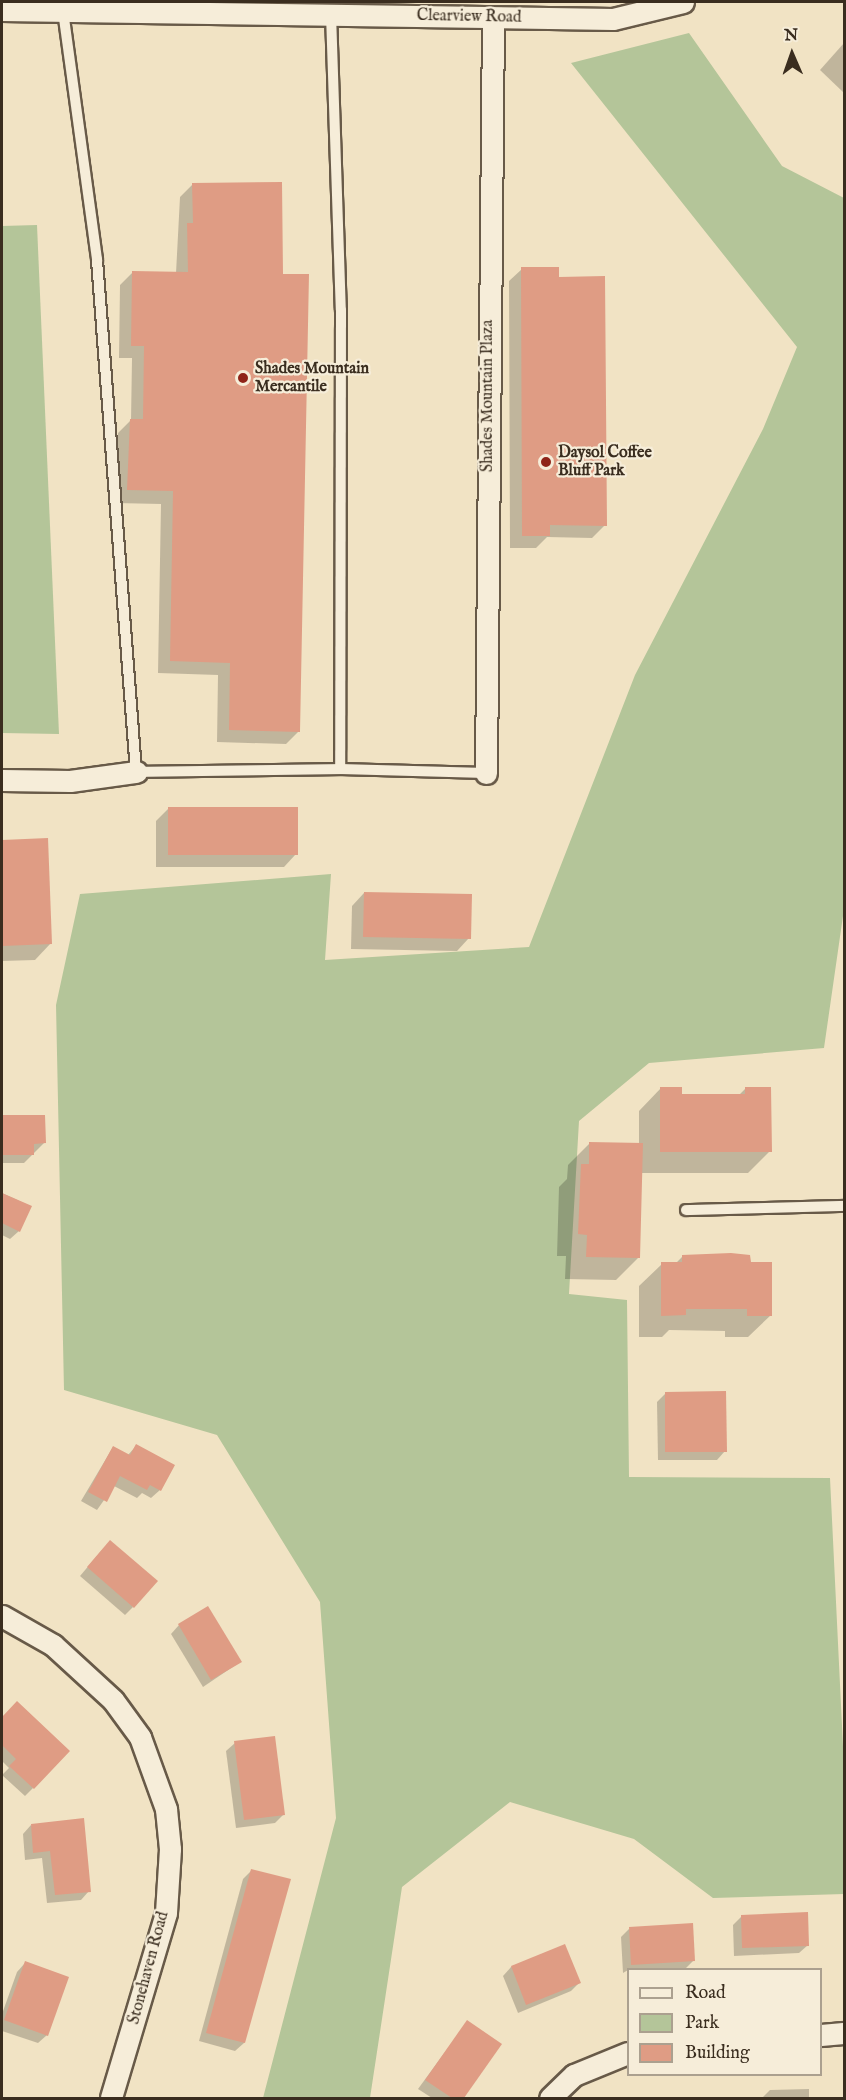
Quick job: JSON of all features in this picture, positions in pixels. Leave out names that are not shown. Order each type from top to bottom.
[{"type":"street","name":"Clearview Road","points":[[2,10],[63,11],[182,7],[493,19],[613,19],[674,3]]},
{"type":"street","name":"Shades Mountain Plaza","points":[[486,773],[493,19]]},
{"type":"street","points":[[2,780],[70,781],[136,772]]},
{"type":"street","name":"Stonehaven Road","points":[[2,1616],[53,1645],[113,1700],[140,1737],[166,1809],[170,1849],[166,1913],[111,2098]]},
{"type":"street","points":[[822,2035],[844,2033]]},
{"type":"street","points":[[550,2098],[574,2075],[627,2053]]},
{"type":"lane","points":[[63,11],[97,260],[136,772],[340,769],[486,773]]},
{"type":"lane","points":[[332,14],[341,310],[340,769]]},
{"type":"lane","points":[[686,1210],[844,1206]]},
{"type":"green space","points":[[689,33],[782,166],[844,198],[844,909],[824,1048],[649,1063],[579,1121],[569,1294],[627,1300],[629,1477],[830,1478],[844,1767],[844,1894],[713,1898],[634,1839],[510,1802],[402,1887],[370,2098],[263,2098],[336,1818],[320,1602],[217,1435],[64,1390],[56,1005],[80,894],[331,874],[325,960],[529,947],[635,675],[763,429],[797,347],[571,63]]},
{"type":"green space","points":[[37,225],[59,734],[2,733],[2,226]]},
{"type":"building","points":[[282,182],[283,274],[309,274],[300,732],[229,730],[230,663],[170,661],[173,491],[127,490],[130,419],[143,419],[144,346],[131,346],[132,271],[188,272],[187,223],[193,223],[192,183]]},
{"type":"building","points":[[521,267],[559,267],[559,277],[605,276],[607,526],[550,525],[550,536],[522,536]]},
{"type":"building","points":[[168,807],[298,807],[298,855],[168,855]]},
{"type":"building","points":[[48,838],[52,944],[2,946],[2,840]]},
{"type":"building","points":[[364,892],[472,894],[471,939],[363,937]]},
{"type":"building","points":[[660,1087],[682,1087],[682,1094],[745,1094],[745,1087],[771,1087],[772,1152],[660,1152]]},
{"type":"building","points":[[2,1115],[45,1115],[46,1143],[34,1144],[34,1155],[2,1155]]},
{"type":"building","points":[[589,1142],[643,1143],[640,1258],[586,1257],[587,1235],[578,1234],[581,1164],[589,1164]]},
{"type":"building","points":[[2,1193],[32,1206],[20,1232],[2,1223]]},
{"type":"building","points":[[731,1253],[750,1255],[751,1262],[772,1262],[772,1316],[747,1316],[747,1309],[686,1309],[686,1315],[661,1316],[661,1262],[682,1262],[682,1255]]},
{"type":"building","points":[[726,1391],[727,1452],[665,1452],[665,1392]]},
{"type":"building","points":[[136,1444],[175,1465],[161,1491],[150,1485],[147,1490],[120,1476],[107,1502],[88,1492],[113,1446],[130,1455]]},
{"type":"building","points":[[110,1540],[158,1581],[134,1608],[87,1567]]},
{"type":"building","points":[[208,1606],[242,1662],[211,1680],[178,1624]]},
{"type":"building","points":[[17,1701],[70,1751],[34,1789],[9,1766],[16,1759],[2,1745],[2,1717]]},
{"type":"building","points":[[275,1736],[285,1815],[244,1820],[234,1741]]},
{"type":"building","points":[[84,1818],[91,1892],[55,1895],[50,1851],[33,1853],[31,1824]]},
{"type":"building","points":[[251,1869],[291,1879],[245,2043],[206,2033]]},
{"type":"building","points":[[808,1912],[809,1946],[742,1948],[741,1915]]},
{"type":"building","points":[[693,1923],[695,1961],[631,1965],[629,1927]]},
{"type":"building","points":[[565,1944],[581,1983],[526,2005],[511,1966]]},
{"type":"building","points":[[25,1961],[69,1977],[48,2036],[4,2020]]},
{"type":"building","points":[[467,2020],[502,2044],[464,2098],[452,2098],[425,2080]]},
{"type":"place","name":"Shades Mountain Mercantile","points":[[243,378]]},
{"type":"place","name":"Daysol Coffee Bluff Park","points":[[546,462]]}]
